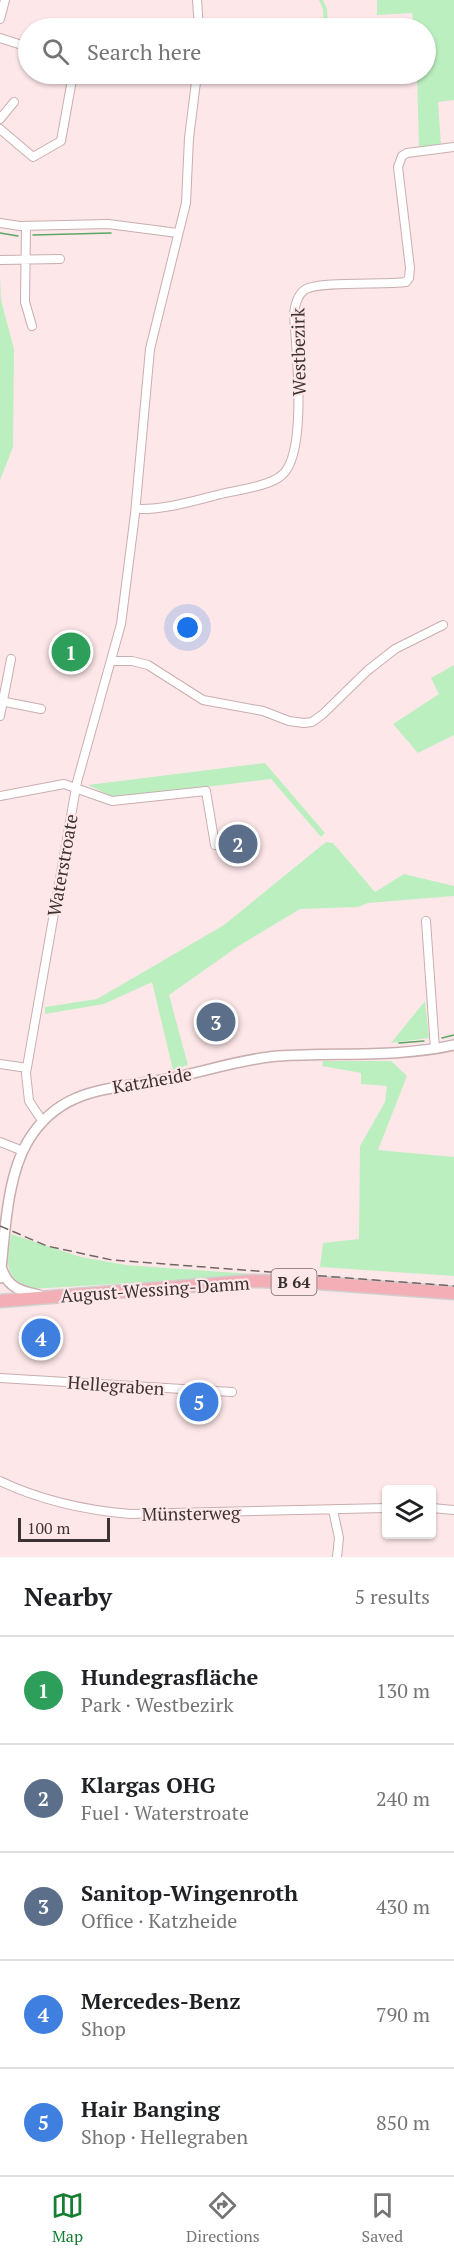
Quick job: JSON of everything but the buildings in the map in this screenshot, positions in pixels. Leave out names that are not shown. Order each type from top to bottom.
[{"type":"main road","name":"August-Wessing-Damm","points":[[0,1301],[253,1281],[305,1282],[454,1293]]},
{"type":"street","points":[[0,19],[5,0]]},
{"type":"street","points":[[197,0],[198,18]]},
{"type":"street","points":[[0,38],[18,44]]},
{"type":"street","points":[[0,129],[33,158],[60,141],[71,84]]},
{"type":"street","points":[[0,796],[59,785],[76,788],[112,661],[122,624],[136,509],[150,349],[186,203],[189,138],[196,84]]},
{"type":"street","points":[[0,119],[14,102]]},
{"type":"street","name":"Westbezirk","points":[[136,509],[197,500],[266,483],[282,476],[292,460],[298,419],[294,314],[298,297],[306,289],[321,286],[406,282],[410,268],[399,161],[407,153],[454,147]]},
{"type":"street","points":[[0,224],[26,226],[108,224],[178,233]]},
{"type":"street","points":[[26,226],[25,302],[32,326]]},
{"type":"street","points":[[0,260],[60,259]]},
{"type":"street","points":[[112,661],[132,661],[148,665],[203,700],[263,711],[289,722],[304,723],[312,722],[323,714],[367,671],[394,649],[443,625]]},
{"type":"street","points":[[0,716],[1,701],[11,659]]},
{"type":"street","points":[[1,701],[41,709]]},
{"type":"street","name":"Waterstroate","points":[[43,1122],[29,1101],[26,1087],[27,1068],[76,788],[112,801],[206,791],[215,845]]},
{"type":"street","points":[[426,921],[435,1049]]},
{"type":"street","name":"Katzheide","points":[[0,1278],[14,1177],[23,1151],[43,1122],[68,1101],[96,1090],[168,1079],[249,1060],[297,1055],[388,1054],[454,1045]]},
{"type":"street","points":[[0,1064],[27,1068]]},
{"type":"street","points":[[0,1142],[23,1151]]},
{"type":"street","points":[[1,1266],[6,1278],[15,1288],[51,1297]]},
{"type":"street","name":"Hellegraben","points":[[0,1378],[232,1392]]},
{"type":"street","name":"Münsterweg","points":[[0,1481],[56,1503],[102,1512],[130,1514],[382,1508]]},
{"type":"street","points":[[436,1508],[454,1510]]},
{"type":"street","points":[[333,1510],[339,1538],[337,1557]]},
{"type":"green space","points":[[319,0],[323,0],[328,18],[323,18]]},
{"type":"green space","points":[[377,0],[454,0],[454,100],[438,102],[441,145],[419,147],[417,84],[436,84],[436,18],[413,18],[412,13],[377,15]]},
{"type":"green space","points":[[0,277],[1,300],[14,349],[13,447],[0,480]]},
{"type":"green space","points":[[454,665],[454,735],[418,753],[393,724],[439,694],[431,678]]},
{"type":"green space","points":[[265,763],[325,833],[321,837],[271,779],[149,794],[111,796],[88,785]]},
{"type":"green space","points":[[326,842],[333,843],[375,892],[404,874],[454,886],[454,896],[368,903],[358,907],[300,909],[237,947],[169,995],[188,1065],[173,1070],[152,982],[104,1004],[45,1014],[45,1007],[97,999],[224,925]]},
{"type":"green space","points":[[425,1001],[429,1038],[391,1043]]},
{"type":"green space","points":[[323,1061],[391,1061],[407,1076],[378,1150],[454,1157],[454,1276],[320,1267],[323,1243],[359,1239],[360,1146],[385,1102],[387,1086],[361,1084],[361,1073],[322,1066]]},
{"type":"green space","points":[[11,1234],[81,1257],[126,1265],[265,1275],[31,1289],[21,1285],[11,1274],[8,1260]]},
{"type":"waterway","points":[[0,233],[18,236]]},
{"type":"waterway","points":[[33,235],[111,233]]},
{"type":"waterway","points":[[442,1038],[454,1035]]},
{"type":"waterway","points":[[399,1043],[424,1041]]},
{"type":"railway","points":[[0,1226],[47,1246],[112,1260],[454,1286]]},
{"type":"place","name":"Hundegrasfläche","points":[[71,652]]},
{"type":"place","name":"Klargas OHG","points":[[238,844]]},
{"type":"place","name":"Sanitop-Wingenroth","points":[[216,1022]]},
{"type":"place","name":"Mercedes-Benz","points":[[41,1338]]},
{"type":"place","name":"Hair Banging","points":[[199,1402]]}]
